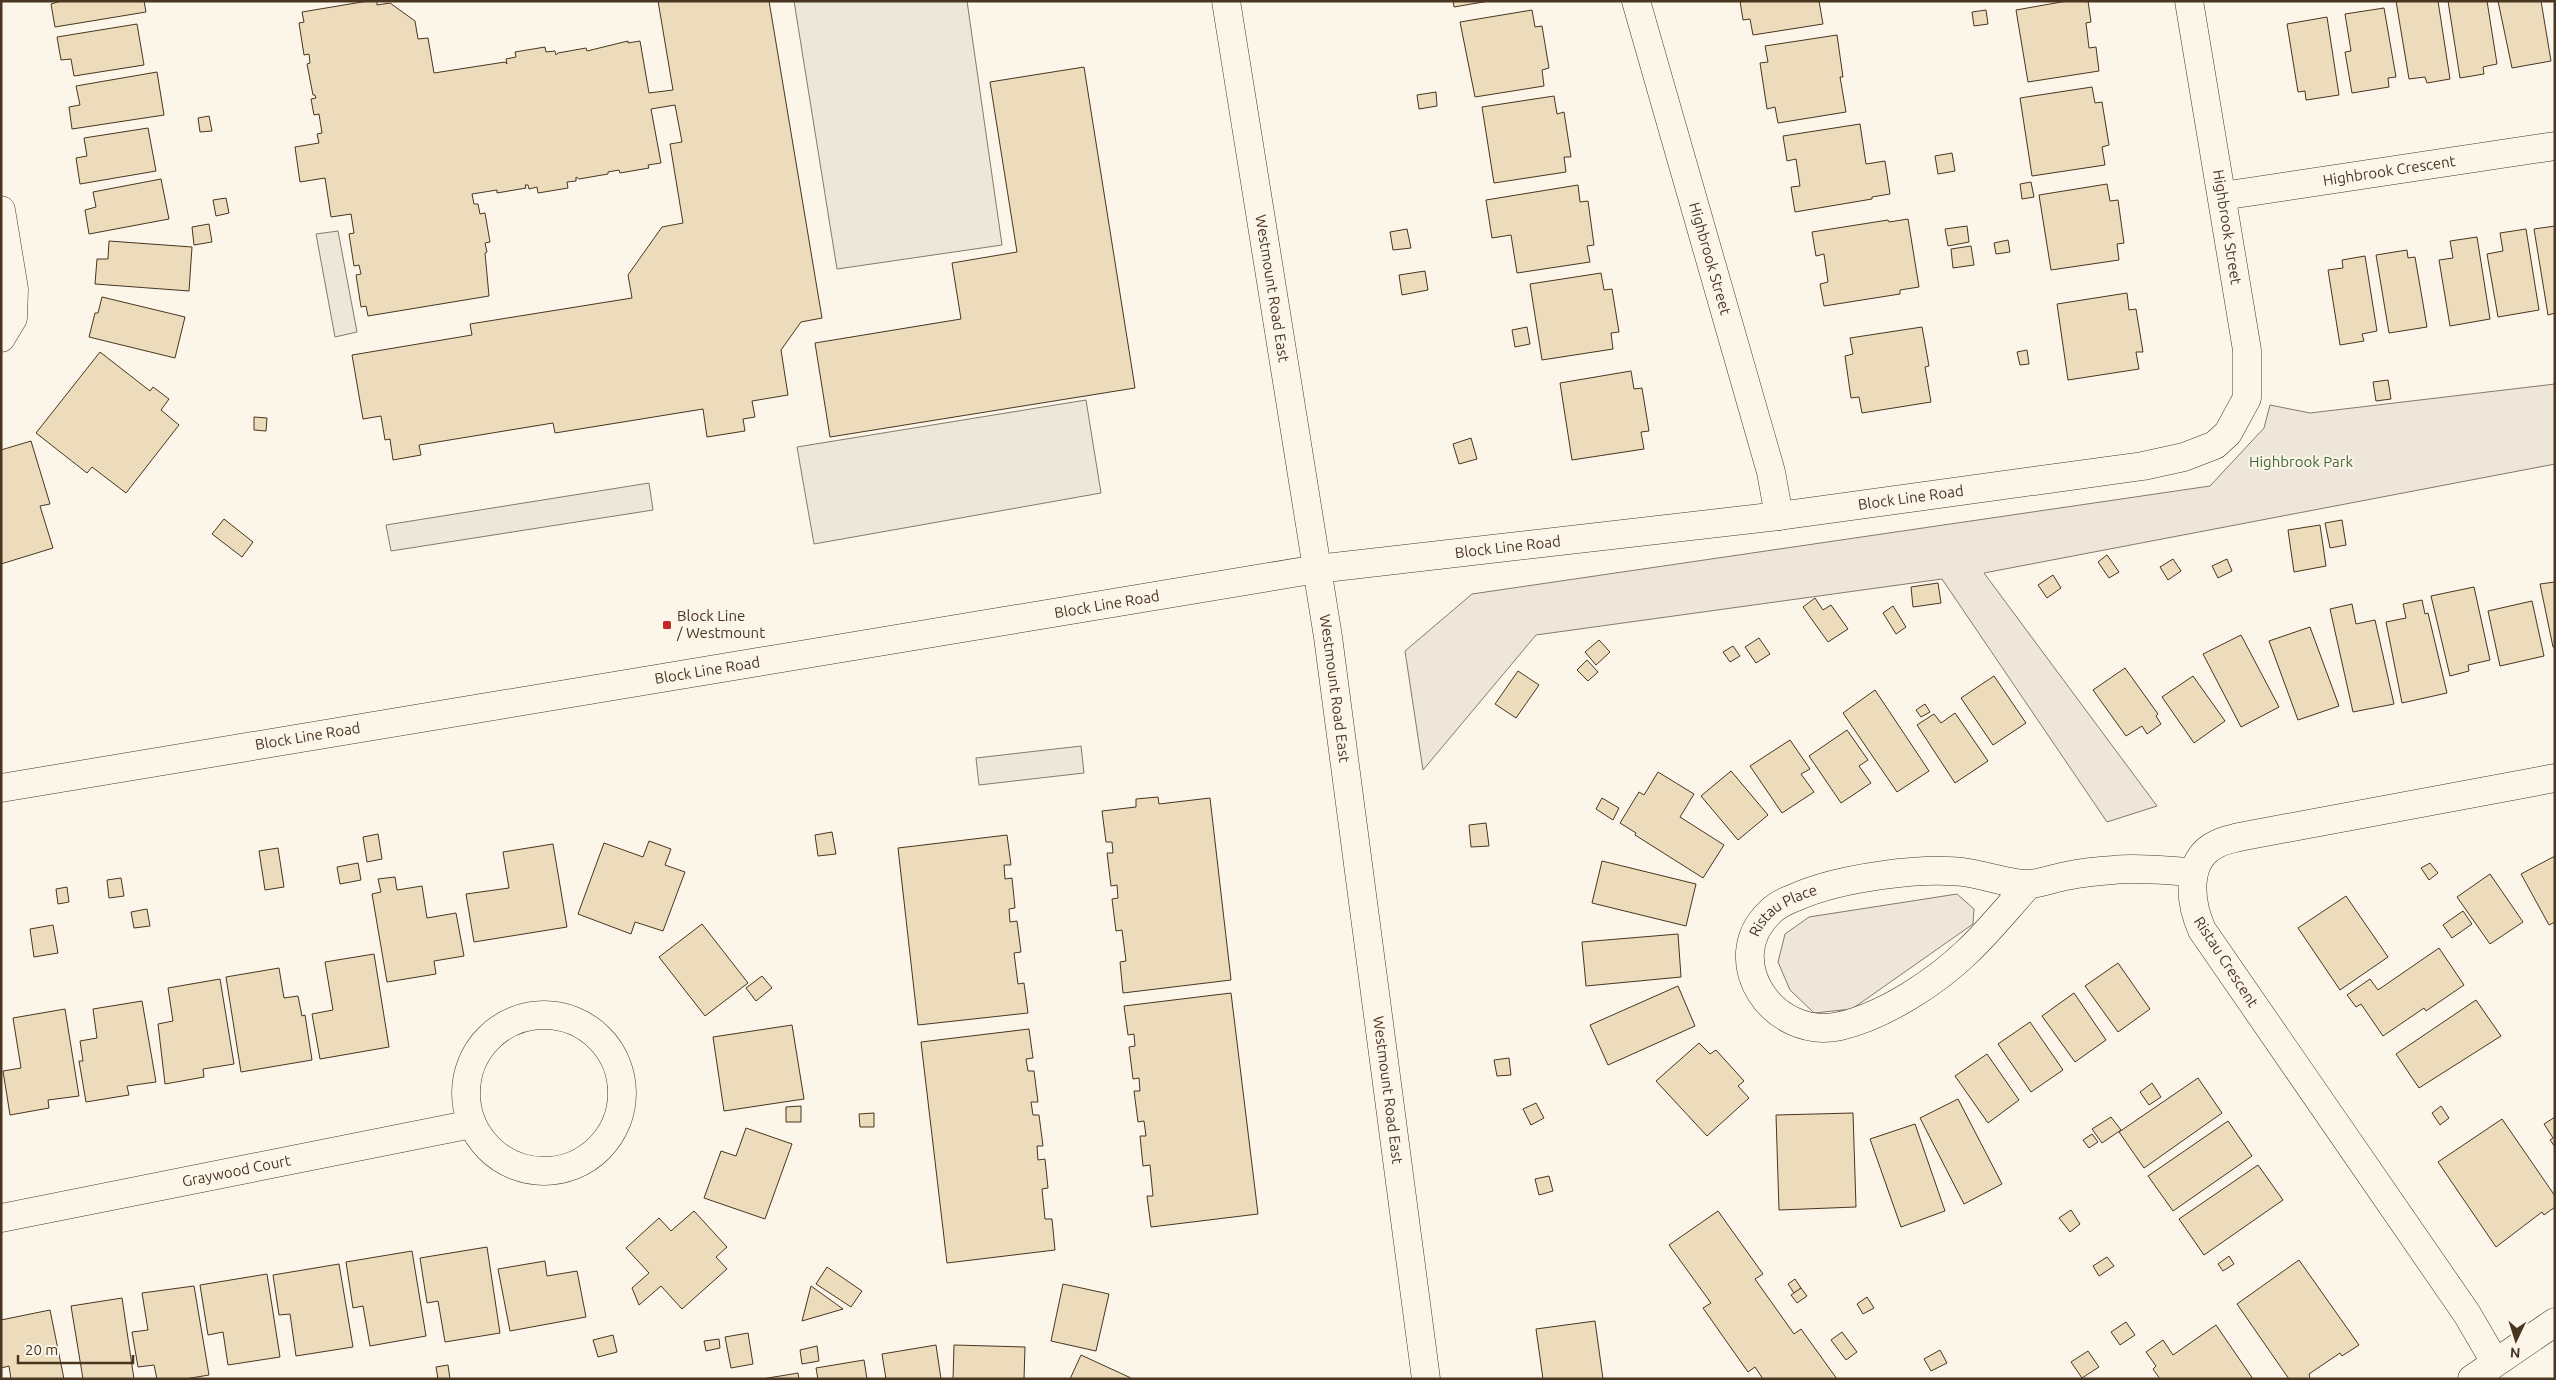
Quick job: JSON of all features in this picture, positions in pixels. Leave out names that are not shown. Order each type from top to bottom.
[{"type":"street","name":"Westmount Road East","points":[[1226,1],[1317,570],[1426,1379]]},
{"type":"street","name":"Highbrook Street","points":[[1636,1],[1770,472],[1779,516]]},
{"type":"street","name":"Highbrook Street","points":[[2189,1],[2247,350],[2247,398],[2228,433],[2215,445]]},
{"type":"street","name":"Highbrook Crescent","points":[[2222,196],[2555,146]]},
{"type":"street","points":[[1,210],[14,289],[12,318],[1,338]]},
{"type":"street","name":"Block Line Road","points":[[1,788],[363,726],[836,651],[1317,570],[1779,516],[2143,466],[2184,457],[2215,445]]},
{"type":"street","name":"Ristau Crescent","points":[[2495,1362],[2467,1314],[2202,930],[2194,912],[2191,890],[2194,872],[2203,855],[2216,844],[2239,837],[2555,778]]},
{"type":"street","name":"Ristau Place","points":[[2029,884],[1968,951],[1912,994],[1855,1021],[1831,1027],[1815,1028],[1797,1025],[1776,1012],[1763,997],[1753,979],[1751,955],[1755,933],[1770,911],[1796,896],[1831,886],[1912,871],[1967,872],[2029,884],[2069,875],[2116,869],[2194,872]]},
{"type":"street","points":[[546,1014],[571,1019],[594,1033],[617,1064],[622,1093],[618,1120],[603,1144],[582,1161],[553,1170],[525,1168],[509,1163],[487,1147],[472,1124],[466,1101],[468,1073],[474,1056],[491,1035],[519,1018],[546,1014]]},
{"type":"street","name":"Graywood Court","points":[[1,1218],[472,1124]]},
{"type":"street","points":[[2472,1379],[2555,1322]]},
{"type":"green space","name":"Highbrook Park","points":[[2555,384],[2555,464],[1984,573],[2157,806],[2107,822],[1942,579],[1536,635],[1423,770],[1405,651],[1472,594],[2210,486],[2264,428],[2270,405],[2310,413]]},
{"type":"green space","points":[[1957,894],[1974,909],[1973,924],[1852,1009],[1814,1013],[1790,990],[1778,962],[1785,934],[1809,917]]},
{"type":"shaded area","points":[[794,1],[967,1],[1002,245],[837,269]]},
{"type":"shaded area","points":[[338,231],[357,332],[335,337],[316,234]]},
{"type":"shaded area","points":[[1086,400],[1101,493],[814,544],[797,447]]},
{"type":"shaded area","points":[[649,483],[653,510],[391,551],[386,525]]},
{"type":"shaded area","points":[[1081,746],[1084,773],[979,785],[976,758]]},
{"type":"building","points":[[61,1],[144,1],[146,12],[55,27],[51,4]]},
{"type":"building","points":[[377,1],[377,5],[390,3],[415,21],[418,39],[428,38],[434,73],[505,62],[507,64],[506,59],[516,57],[515,52],[545,47],[546,52],[555,51],[556,55],[586,48],[587,51],[628,41],[628,43],[640,41],[649,93],[673,90],[658,1],[769,1],[822,318],[801,322],[781,350],[788,395],[752,401],[755,417],[743,419],[745,431],[707,437],[703,409],[555,433],[553,423],[419,445],[421,455],[393,460],[390,439],[385,440],[381,416],[363,419],[352,355],[472,335],[470,324],[632,298],[628,275],[662,227],[683,223],[670,144],[682,142],[675,105],[651,109],[661,163],[648,165],[649,168],[620,173],[619,170],[579,179],[576,177],[576,181],[567,182],[568,188],[538,193],[537,187],[529,189],[528,185],[525,185],[526,188],[497,193],[497,190],[472,194],[474,204],[478,204],[480,214],[485,213],[490,242],[485,243],[489,296],[368,316],[366,306],[361,307],[356,275],[361,274],[359,265],[354,266],[349,234],[354,233],[351,214],[331,217],[325,178],[300,182],[295,147],[319,143],[317,134],[322,133],[319,114],[314,115],[311,99],[316,98],[313,95],[307,64],[310,63],[309,54],[304,55],[299,23],[304,22],[302,12]]},
{"type":"building","points":[[1453,1],[1489,1],[1454,7]]},
{"type":"building","points":[[1740,1],[1819,1],[1823,24],[1753,35],[1750,19],[1743,20]]},
{"type":"building","points":[[2067,1],[2088,1],[2091,22],[2086,23],[2089,48],[2096,47],[2099,71],[2028,82],[2016,10]]},
{"type":"building","points":[[2396,1],[2438,1],[2450,79],[2427,83],[2425,77],[2409,79]]},
{"type":"building","points":[[2448,1],[2487,1],[2497,64],[2483,67],[2484,74],[2460,78]]},
{"type":"building","points":[[2498,1],[2541,1],[2551,61],[2512,68]]},
{"type":"building","points":[[2384,8],[2396,77],[2388,78],[2389,87],[2352,93],[2345,52],[2351,51],[2345,14]]},
{"type":"building","points":[[1532,10],[1535,27],[1542,26],[1549,68],[1542,70],[1544,86],[1475,97],[1460,22]]},
{"type":"building","points":[[1986,10],[1988,24],[1974,26],[1972,12]]},
{"type":"building","points":[[2327,17],[2339,95],[2306,100],[2305,91],[2298,92],[2287,24]]},
{"type":"building","points":[[137,24],[144,65],[74,76],[71,59],[61,60],[57,37]]},
{"type":"building","points":[[1837,35],[1843,77],[1840,77],[1846,112],[1778,123],[1775,107],[1767,109],[1760,63],[1768,62],[1765,46]]},
{"type":"building","points":[[1084,67],[1135,388],[830,437],[815,343],[961,319],[952,263],[1017,252],[990,82]]},
{"type":"building","points":[[157,72],[164,115],[72,129],[69,107],[80,105],[76,86]]},
{"type":"building","points":[[2092,87],[2095,103],[2102,102],[2109,145],[2102,147],[2105,165],[2032,176],[2020,98]]},
{"type":"building","points":[[1436,92],[1437,106],[1419,109],[1417,95]]},
{"type":"building","points":[[1554,96],[1557,114],[1564,112],[1571,157],[1564,157],[1566,172],[1494,183],[1482,107]]},
{"type":"building","points":[[209,116],[212,131],[200,132],[198,118]]},
{"type":"building","points":[[1860,124],[1866,164],[1885,161],[1890,194],[1872,197],[1872,199],[1795,212],[1791,187],[1800,186],[1796,159],[1787,161],[1783,136]]},
{"type":"building","points":[[148,128],[156,171],[80,184],[76,158],[87,156],[84,138]]},
{"type":"building","points":[[1952,153],[1955,171],[1938,174],[1935,156]]},
{"type":"building","points":[[161,179],[169,219],[89,234],[85,210],[96,207],[93,192]]},
{"type":"building","points":[[2031,182],[2034,197],[2022,199],[2020,184]]},
{"type":"building","points":[[2107,184],[2110,201],[2118,200],[2124,243],[2117,244],[2119,260],[2051,270],[2039,195]]},
{"type":"building","points":[[1578,185],[1580,202],[1588,201],[1594,245],[1587,246],[1590,262],[1517,273],[1511,235],[1492,238],[1486,200]]},
{"type":"building","points":[[226,198],[229,213],[216,216],[213,200]]},
{"type":"building","points":[[1908,219],[1919,287],[1900,290],[1900,294],[1824,306],[1820,284],[1828,282],[1824,254],[1816,256],[1812,232],[1888,220],[1889,222]]},
{"type":"building","points":[[209,224],[212,242],[194,245],[192,227]]},
{"type":"building","points":[[1967,226],[1969,242],[1948,246],[1945,229]]},
{"type":"building","points":[[2555,226],[2555,313],[2548,315],[2534,229]]},
{"type":"building","points":[[1407,229],[1411,248],[1393,250],[1390,232]]},
{"type":"building","points":[[2526,229],[2539,310],[2498,317],[2487,254],[2503,251],[2500,233]]},
{"type":"building","points":[[2477,237],[2490,319],[2450,326],[2439,260],[2453,258],[2450,241]]},
{"type":"building","points":[[2008,240],[2010,252],[1996,254],[1994,243]]},
{"type":"building","points":[[109,241],[192,247],[189,291],[95,284],[97,259],[108,259]]},
{"type":"building","points":[[1971,246],[1974,265],[1953,268],[1951,249]]},
{"type":"building","points":[[2407,250],[2408,258],[2415,257],[2427,327],[2389,333],[2376,255]]},
{"type":"building","points":[[2365,256],[2377,331],[2362,334],[2364,341],[2340,345],[2328,270],[2343,268],[2342,260]]},
{"type":"building","points":[[1425,271],[1428,290],[1402,295],[1399,275]]},
{"type":"building","points":[[1601,273],[1604,290],[1612,289],[1619,332],[1611,333],[1613,349],[1542,360],[1530,284]]},
{"type":"building","points":[[2127,293],[2129,310],[2136,309],[2143,352],[2136,352],[2139,369],[2068,380],[2057,304]]},
{"type":"building","points":[[102,297],[185,317],[175,358],[89,337],[95,313],[98,313]]},
{"type":"building","points":[[1527,327],[1530,344],[1515,347],[1512,330]]},
{"type":"building","points":[[1922,327],[1929,366],[1925,367],[1931,402],[1862,413],[1859,397],[1851,398],[1845,356],[1853,354],[1850,338]]},
{"type":"building","points":[[2027,350],[2029,364],[2020,365],[2017,352]]},
{"type":"building","points":[[100,352],[150,391],[153,387],[169,399],[161,410],[179,425],[126,493],[92,467],[87,473],[36,433]]},
{"type":"building","points":[[1631,371],[1634,389],[1642,388],[1649,431],[1641,432],[1644,449],[1572,460],[1560,383]]},
{"type":"building","points":[[2388,380],[2391,399],[2376,401],[2373,382]]},
{"type":"building","points":[[254,417],[267,418],[266,431],[254,430]]},
{"type":"building","points":[[1471,438],[1477,459],[1459,464],[1453,444]]},
{"type":"building","points":[[31,441],[50,504],[40,506],[53,548],[1,564],[1,450]]},
{"type":"building","points":[[224,519],[253,542],[242,557],[212,534]]},
{"type":"building","points":[[2342,520],[2346,545],[2330,548],[2325,523]]},
{"type":"building","points":[[2320,525],[2326,566],[2294,572],[2288,530]]},
{"type":"building","points":[[2107,555],[2119,572],[2109,578],[2098,562]]},
{"type":"building","points":[[2173,559],[2181,571],[2168,580],[2160,567]]},
{"type":"building","points":[[2227,559],[2232,571],[2218,578],[2212,566]]},
{"type":"building","points":[[2053,575],[2061,588],[2047,598],[2038,585]]},
{"type":"building","points":[[2555,582],[2555,647],[2553,647],[2540,584]]},
{"type":"building","points":[[1938,583],[1941,603],[1913,607],[1911,587]]},
{"type":"building","points":[[2474,587],[2490,660],[2468,665],[2469,671],[2450,676],[2431,596]]},
{"type":"building","points":[[1815,598],[1823,610],[1831,605],[1848,629],[1828,642],[1803,607]]},
{"type":"building","points":[[2422,600],[2425,614],[2428,613],[2447,693],[2402,703],[2386,622],[2406,618],[2403,604]]},
{"type":"building","points":[[2532,601],[2544,656],[2500,666],[2488,611]]},
{"type":"building","points":[[2352,604],[2356,624],[2375,620],[2394,704],[2353,712],[2330,609]]},
{"type":"building","points":[[1893,606],[1906,627],[1896,634],[1883,613]]},
{"type":"building","points":[[2310,627],[2339,706],[2298,720],[2269,641]]},
{"type":"building","points":[[2241,635],[2279,707],[2241,727],[2203,654]]},
{"type":"building","points":[[1759,638],[1770,654],[1756,663],[1745,647]]},
{"type":"building","points":[[1599,640],[1610,652],[1596,665],[1585,652]]},
{"type":"building","points":[[1733,646],[1740,656],[1730,662],[1723,652]]},
{"type":"building","points":[[1587,660],[1598,672],[1588,681],[1577,670]]},
{"type":"building","points":[[2125,668],[2158,714],[2156,716],[2161,724],[2147,734],[2142,726],[2126,736],[2093,690]]},
{"type":"building","points":[[1518,671],[1539,685],[1516,718],[1495,704]]},
{"type":"building","points":[[1994,676],[2026,723],[1993,745],[1961,698]]},
{"type":"building","points":[[2193,676],[2225,721],[2194,743],[2162,697]]},
{"type":"building","points":[[1875,690],[1929,771],[1897,792],[1843,713]]},
{"type":"building","points":[[1925,704],[1930,712],[1921,717],[1916,710]]},
{"type":"building","points":[[1955,713],[1988,761],[1955,783],[1917,725],[1934,714],[1941,723]]},
{"type":"building","points":[[1847,730],[1868,760],[1859,766],[1871,783],[1841,803],[1809,756]]},
{"type":"building","points":[[1790,740],[1810,769],[1801,774],[1814,792],[1782,813],[1750,766]]},
{"type":"building","points":[[1731,771],[1768,815],[1738,840],[1701,796]]},
{"type":"building","points":[[1658,772],[1694,794],[1680,817],[1724,845],[1703,878],[1635,835],[1636,833],[1620,823],[1639,792],[1644,795]]},
{"type":"building","points":[[1158,797],[1159,804],[1210,798],[1231,980],[1123,993],[1120,962],[1126,961],[1122,930],[1116,931],[1112,899],[1118,898],[1117,885],[1111,886],[1107,853],[1113,853],[1112,842],[1106,842],[1102,811],[1136,807],[1136,799]]},
{"type":"building","points":[[1602,798],[1619,808],[1613,820],[1596,809]]},
{"type":"building","points":[[1486,823],[1489,846],[1471,847],[1469,825]]},
{"type":"building","points":[[832,832],[836,854],[818,856],[815,835]]},
{"type":"building","points":[[378,834],[382,859],[367,862],[363,837]]},
{"type":"building","points":[[1007,835],[1011,865],[1004,865],[1005,879],[1012,878],[1015,908],[1009,909],[1010,922],[1017,921],[1021,952],[1014,953],[1018,984],[1024,983],[1028,1013],[918,1025],[898,848]]},
{"type":"building","points":[[649,841],[671,849],[665,865],[685,872],[663,931],[635,922],[631,934],[578,914],[604,843],[643,857]]},
{"type":"building","points":[[553,844],[567,927],[474,942],[466,894],[509,888],[503,852]]},
{"type":"building","points":[[278,848],[284,887],[265,890],[259,851]]},
{"type":"building","points":[[2555,856],[2555,922],[2549,925],[2521,874]]},
{"type":"building","points":[[1602,861],[1696,884],[1686,926],[1592,903]]},
{"type":"building","points":[[358,863],[361,880],[340,884],[337,867]]},
{"type":"building","points":[[2430,863],[2438,873],[2429,880],[2421,868]]},
{"type":"building","points":[[2490,874],[2523,922],[2490,944],[2457,897]]},
{"type":"building","points":[[395,877],[397,890],[422,886],[427,918],[456,913],[464,956],[434,961],[436,974],[387,982],[372,894],[381,892],[378,879]]},
{"type":"building","points":[[121,878],[124,896],[109,898],[107,880]]},
{"type":"building","points":[[67,887],[69,902],[58,904],[56,889]]},
{"type":"building","points":[[2346,896],[2388,957],[2340,990],[2298,928]]},
{"type":"building","points":[[147,909],[150,926],[134,928],[131,912]]},
{"type":"building","points":[[2463,911],[2472,924],[2452,938],[2443,925]]},
{"type":"building","points":[[702,924],[748,983],[705,1016],[659,957]]},
{"type":"building","points":[[53,925],[58,953],[34,957],[30,929]]},
{"type":"building","points":[[1678,934],[1681,977],[1586,986],[1582,942]]},
{"type":"building","points":[[2439,948],[2464,985],[2426,1011],[2424,1008],[2383,1036],[2361,1004],[2356,1007],[2347,995],[2370,979],[2378,990]]},
{"type":"building","points":[[374,954],[389,1047],[320,1059],[312,1014],[333,1010],[325,962]]},
{"type":"building","points":[[2118,963],[2150,1009],[2118,1032],[2085,986]]},
{"type":"building","points":[[279,968],[284,998],[298,996],[302,1016],[305,1015],[312,1060],[241,1072],[226,977]]},
{"type":"building","points":[[762,976],[772,988],[756,1001],[746,988]]},
{"type":"building","points":[[220,979],[234,1064],[203,1069],[204,1077],[165,1084],[158,1024],[173,1021],[168,988]]},
{"type":"building","points":[[1678,986],[1695,1026],[1608,1065],[1590,1025]]},
{"type":"building","points":[[1231,993],[1258,1214],[1151,1227],[1147,1196],[1153,1196],[1150,1165],[1143,1166],[1140,1136],[1146,1136],[1144,1121],[1138,1122],[1134,1091],[1140,1091],[1139,1078],[1133,1079],[1129,1047],[1135,1046],[1134,1034],[1128,1035],[1124,1006]]},
{"type":"building","points":[[2074,993],[2106,1040],[2075,1062],[2042,1016]]},
{"type":"building","points":[[2476,1000],[2501,1036],[2419,1088],[2396,1054]]},
{"type":"building","points":[[142,1001],[156,1082],[127,1086],[129,1095],[86,1102],[79,1061],[83,1061],[80,1041],[97,1038],[93,1009]]},
{"type":"building","points":[[65,1009],[79,1096],[48,1100],[49,1108],[10,1115],[3,1071],[21,1068],[13,1018]]},
{"type":"building","points":[[2030,1022],[2063,1070],[2031,1092],[1998,1044]]},
{"type":"building","points":[[792,1025],[804,1099],[724,1111],[713,1037]]},
{"type":"building","points":[[1029,1029],[1033,1058],[1026,1059],[1028,1071],[1034,1071],[1038,1102],[1031,1102],[1033,1115],[1039,1115],[1043,1146],[1037,1146],[1038,1160],[1045,1159],[1048,1188],[1042,1189],[1045,1219],[1052,1219],[1055,1250],[947,1263],[921,1042]]},
{"type":"building","points":[[1699,1043],[1710,1054],[1716,1050],[1744,1081],[1738,1086],[1749,1098],[1707,1136],[1656,1081]]},
{"type":"building","points":[[1987,1054],[2019,1100],[1988,1123],[1955,1076]]},
{"type":"building","points":[[1509,1058],[1511,1075],[1497,1076],[1494,1060]]},
{"type":"building","points":[[2198,1078],[2222,1113],[2144,1168],[2119,1132]]},
{"type":"building","points":[[2152,1083],[2161,1097],[2149,1105],[2140,1092]]},
{"type":"building","points":[[1958,1099],[2002,1184],[1964,1204],[1920,1118]]},
{"type":"building","points":[[1536,1103],[1544,1118],[1531,1125],[1523,1109]]},
{"type":"building","points":[[801,1106],[801,1122],[786,1122],[786,1107]]},
{"type":"building","points":[[2441,1106],[2449,1118],[2440,1125],[2432,1113]]},
{"type":"building","points":[[874,1113],[874,1127],[860,1127],[859,1114]]},
{"type":"building","points":[[1853,1113],[1856,1207],[1779,1210],[1776,1115]]},
{"type":"building","points":[[2111,1117],[2121,1130],[2102,1143],[2092,1129]]},
{"type":"building","points":[[2555,1117],[2555,1147],[2550,1140],[2553,1138],[2544,1124]]},
{"type":"building","points":[[2502,1119],[2555,1196],[2555,1207],[2544,1215],[2542,1212],[2496,1247],[2438,1162]]},
{"type":"building","points":[[2228,1121],[2252,1156],[2173,1211],[2148,1176]]},
{"type":"building","points":[[1915,1124],[1945,1211],[1901,1227],[1870,1139]]},
{"type":"building","points":[[746,1128],[792,1144],[765,1219],[704,1198],[721,1151],[736,1156]]},
{"type":"building","points":[[2092,1134],[2098,1142],[2089,1148],[2083,1140]]},
{"type":"building","points":[[2258,1165],[2283,1200],[2204,1255],[2179,1219]]},
{"type":"building","points":[[1549,1176],[1553,1191],[1539,1195],[1535,1179]]},
{"type":"building","points":[[2071,1210],[2080,1224],[2070,1232],[2059,1218]]},
{"type":"building","points":[[694,1211],[727,1247],[716,1257],[727,1269],[682,1309],[661,1286],[639,1305],[632,1288],[649,1273],[626,1248],[659,1218],[671,1231]]},
{"type":"building","points":[[1718,1211],[1763,1274],[1755,1279],[1794,1334],[1801,1329],[1837,1379],[1763,1379],[1755,1367],[1748,1372],[1703,1308],[1711,1303],[1669,1245]]},
{"type":"building","points":[[487,1247],[500,1333],[445,1342],[438,1301],[427,1303],[420,1258]]},
{"type":"building","points":[[412,1251],[426,1336],[370,1346],[363,1306],[353,1308],[346,1262]]},
{"type":"building","points":[[2229,1256],[2234,1264],[2223,1271],[2218,1264]]},
{"type":"building","points":[[2107,1257],[2114,1266],[2099,1276],[2093,1266]]},
{"type":"building","points":[[2299,1260],[2359,1345],[2342,1356],[2340,1353],[2309,1374],[2310,1379],[2289,1379],[2237,1304]]},
{"type":"building","points":[[545,1261],[547,1276],[577,1271],[586,1317],[510,1331],[498,1269]]},
{"type":"building","points":[[339,1264],[353,1347],[296,1356],[290,1314],[279,1315],[273,1275]]},
{"type":"building","points":[[827,1267],[862,1291],[851,1307],[816,1284]]},
{"type":"building","points":[[267,1274],[280,1357],[228,1365],[223,1332],[208,1335],[200,1285]]},
{"type":"building","points":[[1795,1279],[1801,1288],[1794,1293],[1788,1284]]},
{"type":"building","points":[[1063,1284],[1109,1294],[1096,1351],[1051,1341]]},
{"type":"building","points":[[194,1286],[209,1375],[185,1379],[157,1379],[154,1365],[138,1367],[132,1332],[148,1330],[142,1293]]},
{"type":"building","points":[[811,1286],[843,1309],[802,1321]]},
{"type":"building","points":[[1801,1288],[1807,1296],[1797,1303],[1791,1295]]},
{"type":"building","points":[[1867,1297],[1874,1308],[1863,1314],[1857,1304]]},
{"type":"building","points":[[122,1298],[134,1379],[83,1379],[71,1306]]},
{"type":"building","points":[[50,1310],[64,1379],[11,1379],[9,1366],[1,1368],[1,1320]]},
{"type":"building","points":[[1595,1321],[1603,1379],[1543,1379],[1536,1329]]},
{"type":"building","points":[[2126,1322],[2135,1335],[2120,1345],[2111,1332]]},
{"type":"building","points":[[2216,1325],[2253,1379],[2160,1379],[2153,1369],[2156,1366],[2146,1352],[2163,1340],[2173,1355]]},
{"type":"building","points":[[1842,1332],[1857,1352],[1846,1360],[1831,1340]]},
{"type":"building","points":[[748,1333],[753,1364],[731,1368],[725,1337]]},
{"type":"building","points":[[613,1335],[617,1352],[598,1357],[593,1340]]},
{"type":"building","points":[[719,1339],[720,1348],[706,1351],[704,1341]]},
{"type":"building","points":[[936,1345],[941,1379],[886,1379],[882,1354]]},
{"type":"building","points":[[954,1345],[1025,1347],[1024,1379],[953,1379]]},
{"type":"building","points":[[817,1346],[819,1361],[802,1364],[800,1350]]},
{"type":"building","points":[[1940,1350],[1947,1363],[1931,1371],[1924,1359]]},
{"type":"building","points":[[2088,1351],[2099,1367],[2082,1378],[2071,1362]]},
{"type":"building","points":[[1081,1355],[1131,1378],[1070,1379]]},
{"type":"building","points":[[864,1360],[867,1379],[818,1379],[816,1368]]},
{"type":"building","points":[[448,1365],[450,1379],[438,1379],[436,1367]]},
{"type":"building","points":[[798,1373],[799,1379],[762,1379]]},
{"type":"place","name":"Block Line / Westmount","points":[[667,625]]}]
